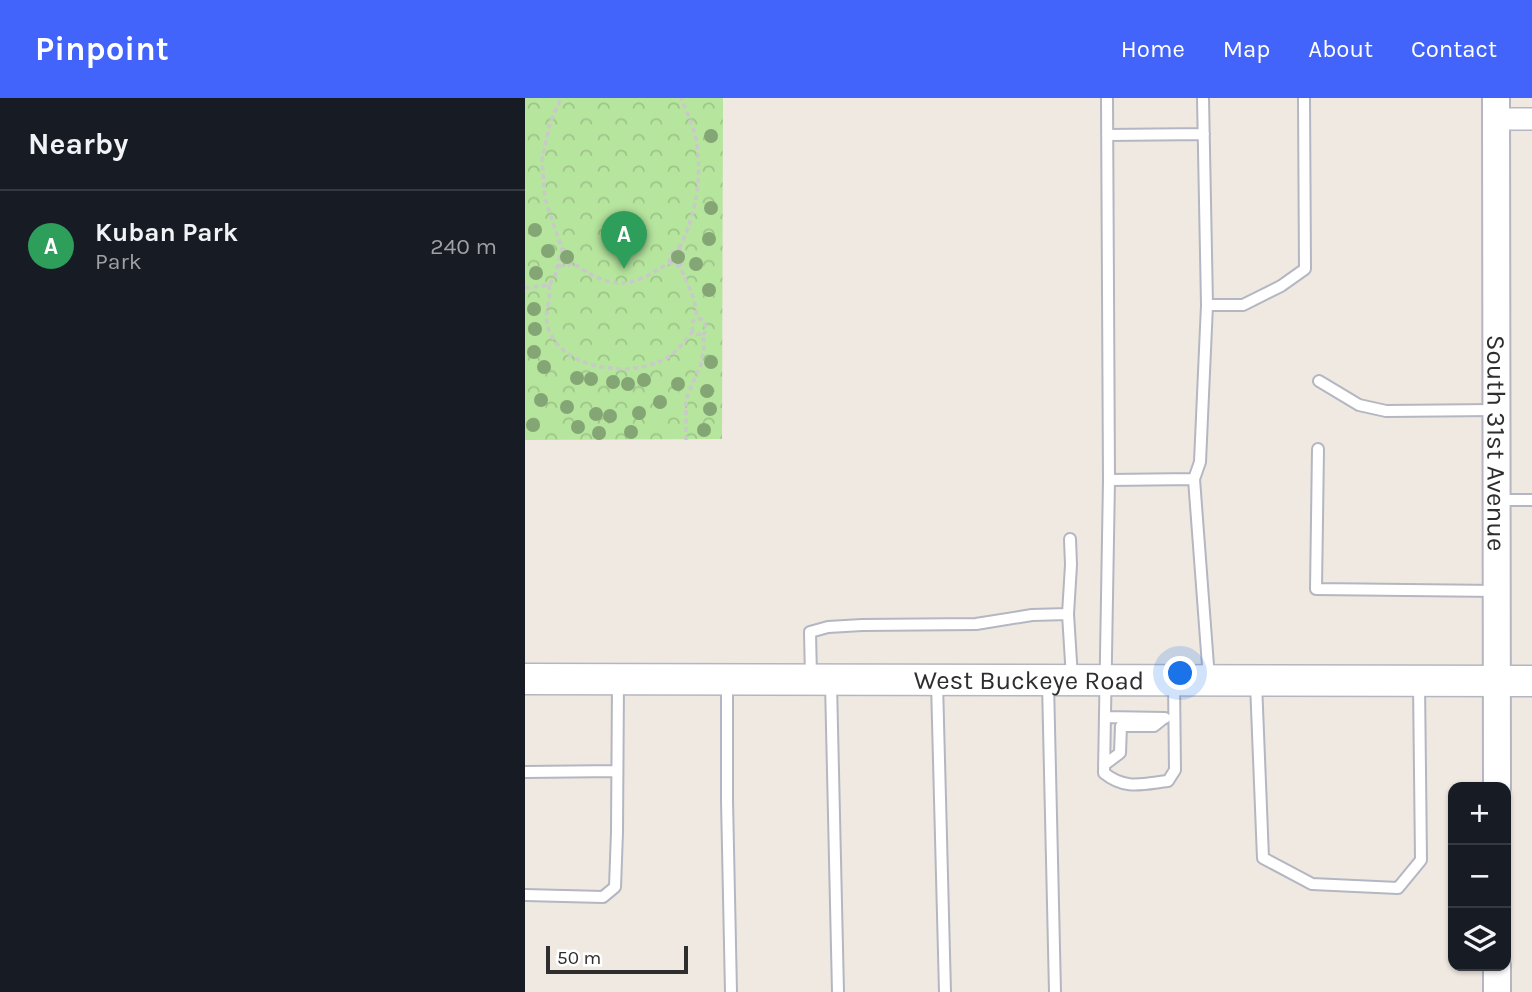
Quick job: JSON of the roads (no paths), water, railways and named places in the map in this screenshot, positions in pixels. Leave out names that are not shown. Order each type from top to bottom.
[{"type":"main road","name":"West Buckeye Road","points":[[525,679],[1532,681]]},
{"type":"street","points":[[1496,109],[1532,119]]},
{"type":"street","name":"South 31st Avenue","points":[[1496,109],[1497,782]]},
{"type":"street","points":[[1497,971],[1497,992]]},
{"type":"lane","points":[[1107,98],[1109,480],[1104,773],[1116,782],[1138,785],[1168,781],[1175,769],[1169,718],[1174,680]]},
{"type":"lane","points":[[1203,98],[1207,305],[1200,462],[1194,479],[1209,680]]},
{"type":"lane","points":[[1207,305],[1243,305],[1281,286],[1305,269],[1304,98]]},
{"type":"lane","points":[[1107,135],[1204,134]]},
{"type":"lane","points":[[1319,381],[1359,405],[1386,411],[1497,410]]},
{"type":"lane","points":[[1318,449],[1316,589],[1497,592]]},
{"type":"lane","points":[[1109,480],[1194,479]]},
{"type":"lane","points":[[1497,500],[1532,500]]},
{"type":"lane","points":[[1055,992],[1060,680],[1068,614],[1070,539]]},
{"type":"lane","points":[[838,992],[821,680],[810,632],[828,627],[976,624],[1032,615],[1068,614]]},
{"type":"lane","points":[[525,895],[603,897],[615,887],[618,679]]},
{"type":"lane","points":[[727,679],[731,992]]},
{"type":"lane","points":[[937,680],[945,992]]},
{"type":"lane","points":[[1256,680],[1263,858],[1312,884],[1398,888],[1421,860],[1419,680]]},
{"type":"lane","points":[[1105,717],[1169,718]]},
{"type":"lane","points":[[1104,765],[1120,753],[1121,726],[1154,726],[1169,718]]},
{"type":"lane","points":[[525,772],[617,771]]},
{"type":"place","name":"Kuban Park","points":[[624,269]]}]
